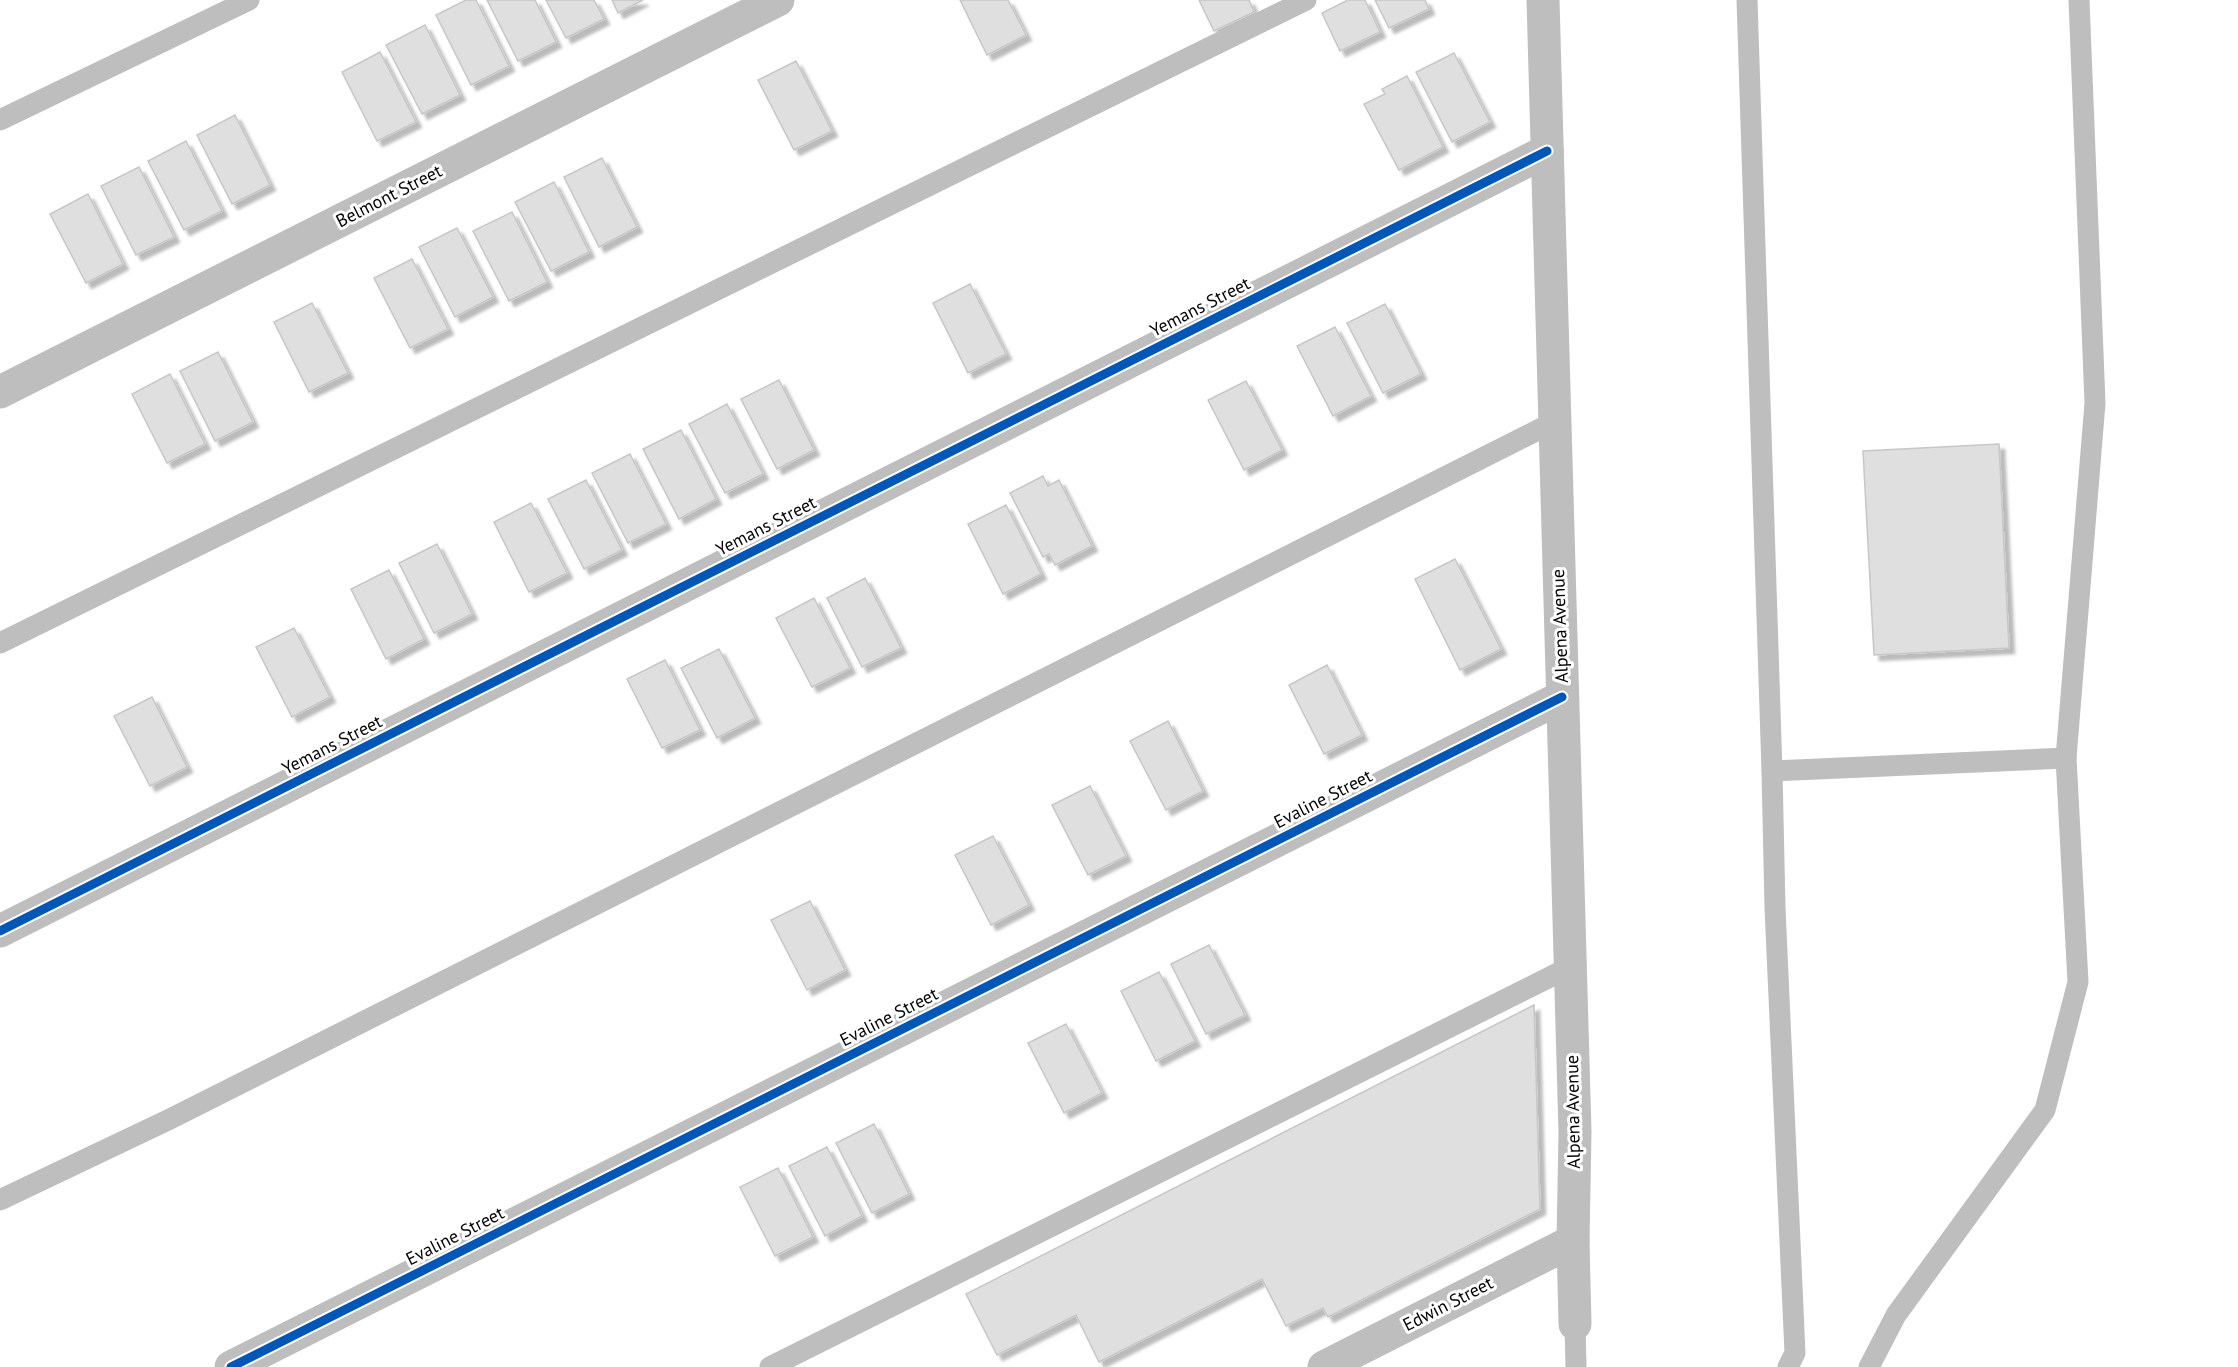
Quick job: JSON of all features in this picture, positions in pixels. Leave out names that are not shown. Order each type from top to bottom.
[{"type":"street","name":"Belmont Street","points":[[0,392],[778,0]]},
{"type":"street","name":"Alpena Avenue","points":[[1543,0],[1575,1132],[1573,1241],[1575,1324]]},
{"type":"street","name":"Yemans Street","points":[[0,931],[1547,151]]},
{"type":"street","name":"Evaline Street","points":[[231,1367],[1562,698]]},
{"type":"street","name":"Edwin Street","points":[[1324,1367],[1573,1241]]},
{"type":"lane","points":[[0,120],[249,0]]},
{"type":"lane","points":[[0,643],[1306,0]]},
{"type":"lane","points":[[1747,0],[1775,908],[1795,1353],[1788,1367]]},
{"type":"lane","points":[[1869,1367],[1896,1315],[2045,1110],[2078,982],[2066,758],[2095,403],[2079,0]]},
{"type":"lane","points":[[0,1200],[181,1114],[1554,422]]},
{"type":"lane","points":[[1772,771],[2066,758]]},
{"type":"lane","points":[[770,1367],[1570,967]]},
{"type":"lane","points":[[1575,1324],[1576,1367]]},
{"type":"building","points":[[466,0],[476,0],[509,66],[471,85],[436,15]]},
{"type":"building","points":[[487,0],[535,0],[556,42],[518,61]]},
{"type":"building","points":[[546,0],[594,0],[604,19],[566,38]]},
{"type":"building","points":[[612,0],[643,0],[618,13]]},
{"type":"building","points":[[960,0],[1008,0],[1026,35],[987,55]]},
{"type":"building","points":[[1199,0],[1249,0],[1254,12],[1214,31]]},
{"type":"building","points":[[1348,0],[1365,0],[1380,32],[1340,51],[1322,13]]},
{"type":"building","points":[[1375,0],[1425,0],[1429,9],[1389,28]]},
{"type":"building","points":[[425,25],[460,95],[422,114],[386,45]]},
{"type":"building","points":[[380,52],[416,122],[377,141],[342,72]]},
{"type":"building","points":[[1454,53],[1490,122],[1452,142],[1416,72]]},
{"type":"building","points":[[796,61],[832,131],[794,150],[758,80]]},
{"type":"building","points":[[1407,76],[1443,147],[1399,170],[1364,104],[1385,94],[1382,89]]},
{"type":"building","points":[[235,115],[270,185],[232,204],[197,135]]},
{"type":"building","points":[[186,141],[222,211],[184,230],[148,161]]},
{"type":"building","points":[[602,158],[637,227],[599,247],[564,177]]},
{"type":"building","points":[[139,167],[174,237],[136,255],[101,186]]},
{"type":"building","points":[[554,182],[589,252],[551,271],[515,202]]},
{"type":"building","points":[[88,194],[123,264],[86,283],[50,214]]},
{"type":"building","points":[[512,212],[547,282],[509,301],[473,231]]},
{"type":"building","points":[[457,228],[493,297],[455,317],[419,247]]},
{"type":"building","points":[[412,259],[448,329],[410,348],[374,278]]},
{"type":"building","points":[[970,284],[1006,354],[968,373],[933,303]]},
{"type":"building","points":[[312,303],[348,373],[309,392],[274,322]]},
{"type":"building","points":[[1385,304],[1421,374],[1383,393],[1347,323]]},
{"type":"building","points":[[1335,327],[1371,396],[1333,416],[1297,346]]},
{"type":"building","points":[[218,352],[253,422],[215,441],[180,371]]},
{"type":"building","points":[[170,374],[205,444],[167,463],[132,394]]},
{"type":"building","points":[[779,380],[814,450],[777,469],[741,399]]},
{"type":"building","points":[[1246,381],[1282,450],[1244,470],[1208,400]]},
{"type":"building","points":[[727,404],[763,474],[725,493],[689,424]]},
{"type":"building","points":[[681,430],[716,499],[679,519],[643,449]]},
{"type":"building","points":[[1999,444],[2009,648],[1874,655],[1863,451]]},
{"type":"building","points":[[630,454],[666,524],[628,543],[592,473]]},
{"type":"building","points":[[1043,476],[1048,486],[1059,480],[1092,546],[1055,565],[1049,554],[1043,557],[1010,493]]},
{"type":"building","points":[[586,480],[622,550],[584,569],[548,499]]},
{"type":"building","points":[[531,503],[567,573],[529,592],[494,522]]},
{"type":"building","points":[[1006,505],[1041,574],[1003,594],[968,524]]},
{"type":"building","points":[[437,544],[472,614],[434,633],[399,563]]},
{"type":"building","points":[[1455,559],[1501,649],[1460,670],[1415,579]]},
{"type":"building","points":[[389,570],[424,639],[386,659],[351,589]]},
{"type":"building","points":[[865,578],[901,648],[862,667],[827,598]]},
{"type":"building","points":[[814,598],[850,668],[812,687],[776,618]]},
{"type":"building","points":[[294,628],[330,697],[292,717],[256,647]]},
{"type":"building","points":[[719,649],[755,718],[717,738],[681,668]]},
{"type":"building","points":[[665,660],[700,730],[662,748],[627,679]]},
{"type":"building","points":[[1327,665],[1362,735],[1324,754],[1289,685]]},
{"type":"building","points":[[152,697],[187,767],[150,786],[114,716]]},
{"type":"building","points":[[1168,721],[1203,791],[1166,810],[1130,741]]},
{"type":"building","points":[[1090,786],[1126,856],[1088,875],[1052,805]]},
{"type":"building","points":[[993,836],[1029,905],[991,925],[955,855]]},
{"type":"building","points":[[810,901],[845,970],[807,990],[771,920]]},
{"type":"building","points":[[1209,945],[1245,1015],[1206,1034],[1171,964]]},
{"type":"building","points":[[1159,972],[1195,1041],[1156,1061],[1121,991]]},
{"type":"building","points":[[1534,1005],[1540,1209],[1328,1317],[1323,1308],[1286,1326],[1262,1279],[1099,1362],[1076,1315],[997,1355],[966,1294]]},
{"type":"building","points":[[1066,1024],[1102,1093],[1064,1113],[1028,1043]]},
{"type":"building","points":[[874,1124],[909,1194],[872,1213],[836,1143]]},
{"type":"building","points":[[827,1147],[862,1216],[825,1236],[789,1166]]},
{"type":"building","points":[[778,1168],[813,1237],[775,1256],[740,1187]]},
{"type":"cycle path","points":[[0,931],[1547,151]]},
{"type":"cycle path","points":[[231,1367],[1562,697]]}]
